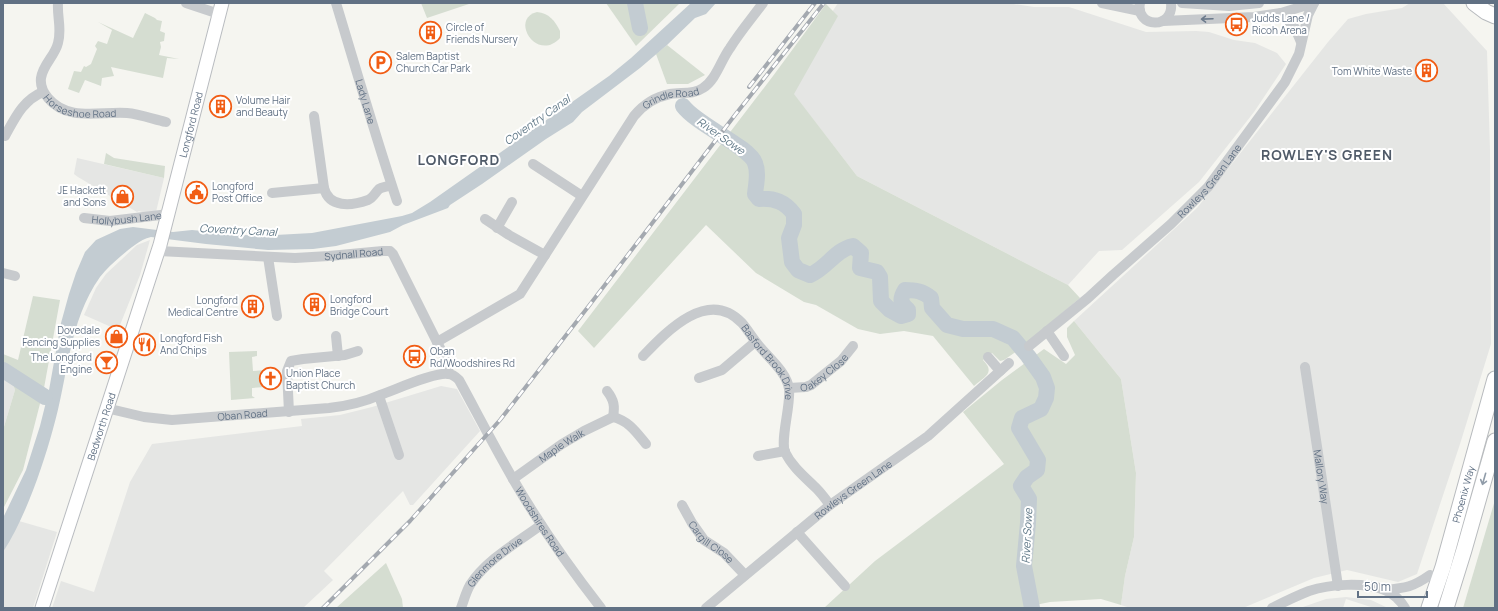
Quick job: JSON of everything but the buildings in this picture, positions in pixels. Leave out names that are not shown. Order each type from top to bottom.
[{"type":"highway","points":[[1474,3],[1486,12],[1495,16]]},
{"type":"highway","name":"Phoenix Way","points":[[1429,608],[1443,567],[1495,379]]},
{"type":"highway","points":[[1419,608],[1490,397]]},
{"type":"highway","name":"Phoenix Way","points":[[1446,608],[1495,441]]},
{"type":"main road","name":"Longford Road","points":[[159,248],[168,218],[221,8]]},
{"type":"main road","name":"Bedworth Road","points":[[42,608],[159,248]]},
{"type":"street","name":"Horseshoe Road","points":[[58,3],[60,36],[56,51],[42,71],[41,80],[43,92],[50,100],[58,106],[78,114],[128,113],[166,122]]},
{"type":"street","points":[[186,3],[221,8]]},
{"type":"street","name":"Lady Lane","points":[[336,3],[396,201]]},
{"type":"street","name":"Grindle Road","points":[[437,342],[520,294],[641,107],[669,94],[698,91],[707,86],[717,72],[729,49],[763,3]]},
{"type":"street","points":[[1111,3],[1140,7]]},
{"type":"street","points":[[1163,21],[1170,13],[1170,3]]},
{"type":"street","points":[[1182,3],[1229,6],[1259,3]]},
{"type":"street","name":"Rowleys Green Lane","points":[[1140,7],[1145,19],[1149,22],[1158,23],[1163,21],[1254,17],[1281,13],[1314,3]]},
{"type":"street","name":"Rowleys Green Lane","points":[[1029,346],[1088,298],[1171,224],[1208,187],[1285,82],[1294,65],[1308,15],[1314,3]]},
{"type":"street","points":[[1281,13],[1295,28],[1301,42]]},
{"type":"street","points":[[5,136],[20,110],[26,103],[37,94],[43,92]]},
{"type":"street","points":[[314,116],[325,193],[331,200],[339,204],[346,205],[369,200],[379,189],[391,185]]},
{"type":"street","points":[[533,164],[582,196]]},
{"type":"street","points":[[272,193],[324,188]]},
{"type":"street","points":[[497,228],[512,202]]},
{"type":"street","name":"Hollybush Lane","points":[[84,218],[110,221],[168,218]]},
{"type":"street","points":[[485,219],[497,228],[545,255]]},
{"type":"street","name":"Sydnall Road","points":[[159,248],[295,258],[390,251],[393,254],[447,362],[449,374]]},
{"type":"street","points":[[268,257],[277,316]]},
{"type":"street","points":[[3,273],[15,276]]},
{"type":"street","name":"Basford Brook Drive","points":[[642,356],[665,334],[683,320],[694,314],[709,310],[726,312],[734,316],[742,322],[755,342],[783,374],[789,388],[784,443],[785,451]]},
{"type":"street","points":[[1047,331],[1064,356]]},
{"type":"street","points":[[336,336],[338,356]]},
{"type":"street","points":[[699,378],[722,370],[755,342]]},
{"type":"street","name":"Oakey Close","points":[[789,388],[806,387],[811,385],[841,361],[853,346]]},
{"type":"street","points":[[289,412],[287,370],[290,361],[338,356],[358,351]]},
{"type":"street","points":[[988,357],[1000,371]]},
{"type":"street","name":"Rowleys Green Lane","points":[[706,608],[830,505],[928,436],[1009,363]]},
{"type":"street","name":"Mallory Way","points":[[1305,367],[1338,586]]},
{"type":"street","name":"Oban Road","points":[[106,408],[144,417],[172,420],[289,412],[342,406],[379,396],[408,384],[441,374],[449,374]]},
{"type":"street","name":"Woodshires Road","points":[[449,374],[459,380],[513,479],[541,525],[585,588],[601,608]]},
{"type":"street","points":[[607,391],[613,398],[613,417],[624,420],[631,425],[646,444]]},
{"type":"street","points":[[379,396],[399,455]]},
{"type":"street","name":"Maple Walk","points":[[513,479],[562,444],[613,417]]},
{"type":"street","points":[[758,456],[785,451],[798,470],[830,505]]},
{"type":"street","name":"Cargill Close","points":[[682,505],[704,540],[724,553],[745,575]]},
{"type":"street","name":"Glenmore Drive","points":[[461,608],[470,585],[484,569],[541,525]]},
{"type":"street","points":[[797,532],[845,586]]},
{"type":"street","points":[[1272,608],[1309,591],[1338,586],[1367,586],[1385,590],[1407,588],[1430,575]]},
{"type":"street","points":[[1385,590],[1402,602],[1405,608]]},
{"type":"shaded area","points":[[421,3],[472,3],[427,18]]},
{"type":"shaded area","points":[[606,3],[680,3],[636,46]]},
{"type":"shaded area","points":[[691,3],[716,3],[706,14],[695,18],[667,45],[640,68],[582,112],[573,122],[450,205],[448,208],[403,225],[390,232],[336,246],[313,249],[268,250],[151,237],[132,247],[105,271],[89,294],[75,332],[58,410],[44,460],[26,509],[3,552],[3,518],[26,470],[40,426],[49,390],[61,323],[69,294],[85,252],[96,240],[120,229],[133,227],[173,232],[192,230],[257,236],[312,233],[412,213],[430,202],[609,76]]},
{"type":"shaded area","points":[[838,3],[1007,3],[1034,7],[1069,7],[1146,32],[1209,32],[1234,40],[1255,43],[1277,53],[1286,64],[1254,112],[1199,182],[1122,250],[1099,251],[1068,285],[857,176],[785,83]]},
{"type":"shaded area","points":[[1410,3],[1443,3],[1487,51],[1490,150],[1491,344],[1417,574],[1398,582],[1347,570],[1314,578],[1243,608],[1130,608],[1121,605],[1125,576],[1134,537],[1136,473],[1121,379],[1074,321],[1197,208],[1328,42],[1348,19],[1366,14],[1402,8]]},
{"type":"shaded area","points":[[826,4],[838,16],[794,94],[857,176],[1068,285],[1080,298],[1017,351],[1004,360],[1000,361],[992,353],[983,360],[987,364],[989,372],[974,386],[933,336],[904,331],[880,334],[858,329],[816,305],[804,302],[756,273],[706,225],[594,348],[578,331],[773,76]]},
{"type":"shaded area","points":[[537,12],[545,14],[551,18],[560,31],[560,38],[551,44],[543,45],[535,43],[529,37],[526,30],[526,23],[529,16]]},
{"type":"shaded area","points":[[145,13],[157,20],[162,21],[160,31],[165,33],[164,41],[160,42],[161,47],[159,55],[179,59],[167,58],[163,78],[111,67],[114,76],[102,78],[101,86],[85,80],[79,93],[68,89],[74,71],[81,72],[84,66],[86,67],[91,64],[97,49],[95,46],[98,41],[107,44],[112,30],[98,22],[133,38]]},
{"type":"shaded area","points":[[667,45],[705,75],[688,84],[667,84],[656,54]]},
{"type":"shaded area","points":[[106,153],[114,158],[165,166],[164,178],[104,164]]},
{"type":"shaded area","points":[[77,158],[164,178],[156,212],[151,215],[139,211],[137,212],[78,177],[74,174]]},
{"type":"shaded area","points":[[150,240],[140,275],[118,330],[84,315],[96,288],[106,274],[137,245]]},
{"type":"shaded area","points":[[33,296],[60,300],[44,388],[23,470],[3,509],[3,430],[15,390],[12,381],[3,376],[3,354],[18,360]]},
{"type":"shaded area","points":[[1074,321],[1121,379],[1136,473],[1134,537],[1125,576],[1121,605],[1101,599],[1050,602],[1021,608],[824,608],[875,561],[1004,464],[963,412],[1002,380],[1044,349],[1066,364],[1075,355],[1067,337],[1067,328]]},
{"type":"shaded area","points":[[257,351],[257,356],[252,357],[253,371],[264,370],[265,387],[252,388],[252,396],[255,398],[231,400],[229,352]]},
{"type":"shaded area","points":[[3,376],[12,381],[15,390],[3,430]]},
{"type":"shaded area","points":[[441,386],[457,389],[480,431],[413,505],[410,505],[403,491],[324,571],[333,580],[303,608],[52,608],[61,581],[94,592],[130,482],[152,444],[302,426],[301,419],[340,415]]},
{"type":"shaded area","points":[[1495,500],[1495,608],[1463,608]]},
{"type":"shaded area","points":[[19,521],[57,532],[33,608],[3,608],[3,552]]},
{"type":"shaded area","points":[[386,563],[402,599],[403,608],[336,608]]},
{"type":"shaded area","points":[[1346,597],[1371,600],[1388,608],[1374,608],[1346,599],[1343,608],[1300,608],[1326,599]]},
{"type":"waterway","name":"River Sowe","points":[[635,3],[640,28]]},
{"type":"waterway","name":"River Sowe","points":[[683,106],[699,121],[734,143],[751,157],[755,163],[757,171],[755,194],[759,199],[775,200],[787,206],[794,214],[794,225],[789,238],[792,262],[798,270],[810,275],[816,272],[841,251],[853,246],[861,253],[860,268],[877,272],[880,277],[881,301],[890,310],[901,316],[908,314],[908,310],[901,299],[905,290],[922,292],[931,298],[932,308],[947,325],[963,329],[993,329],[1013,338],[1043,377],[1047,388],[1046,398],[1041,409],[1022,418],[1019,428],[1038,460],[1037,470],[1027,477],[1021,486],[1029,499],[1024,566],[1032,608]]},
{"type":"waterway","name":"River Sowe","points":[[3,370],[45,397]]},
{"type":"railway","points":[[749,87],[815,3]]},
{"type":"railway","points":[[323,608],[410,521],[500,420],[735,115],[824,3]]},
{"type":"place","name":"Judds Lane / Ricoh Arena","points":[[1237,24]]},
{"type":"place","name":"Circle of Friends Nursery","points":[[430,33]]},
{"type":"place","name":"Salem Baptist Church Car Park","points":[[380,62]]},
{"type":"place","name":"Tom White Waste","points":[[1427,71]]},
{"type":"place","name":"Volume Hair and Beauty","points":[[221,106]]},
{"type":"place","name":"Longford Post Office","points":[[196,192]]},
{"type":"place","name":"JE Hackett and Sons","points":[[122,196]]},
{"type":"place","name":"Longford Bridge Court","points":[[315,305]]},
{"type":"place","name":"Longford Medical Centre","points":[[253,306]]},
{"type":"place","name":"Dovedale Fencing Supplies","points":[[116,336]]},
{"type":"place","name":"Longford Fish And Chips","points":[[144,344]]},
{"type":"place","name":"Oban Rd/Woodshires Rd","points":[[415,357]]},
{"type":"place","name":"The Longford Engine","points":[[107,363]]},
{"type":"place","name":"Union Place Baptist Church","points":[[270,379]]},
{"type":"district","name":"ROWLEY'S GREEN","points":[[1327,155]]},
{"type":"district","name":"LONGFORD","points":[[459,160]]},
{"type":"water label","name":"Coventry Canal","points":[[537,120]]},
{"type":"water label","name":"Coventry Canal","points":[[238,230]]}]
